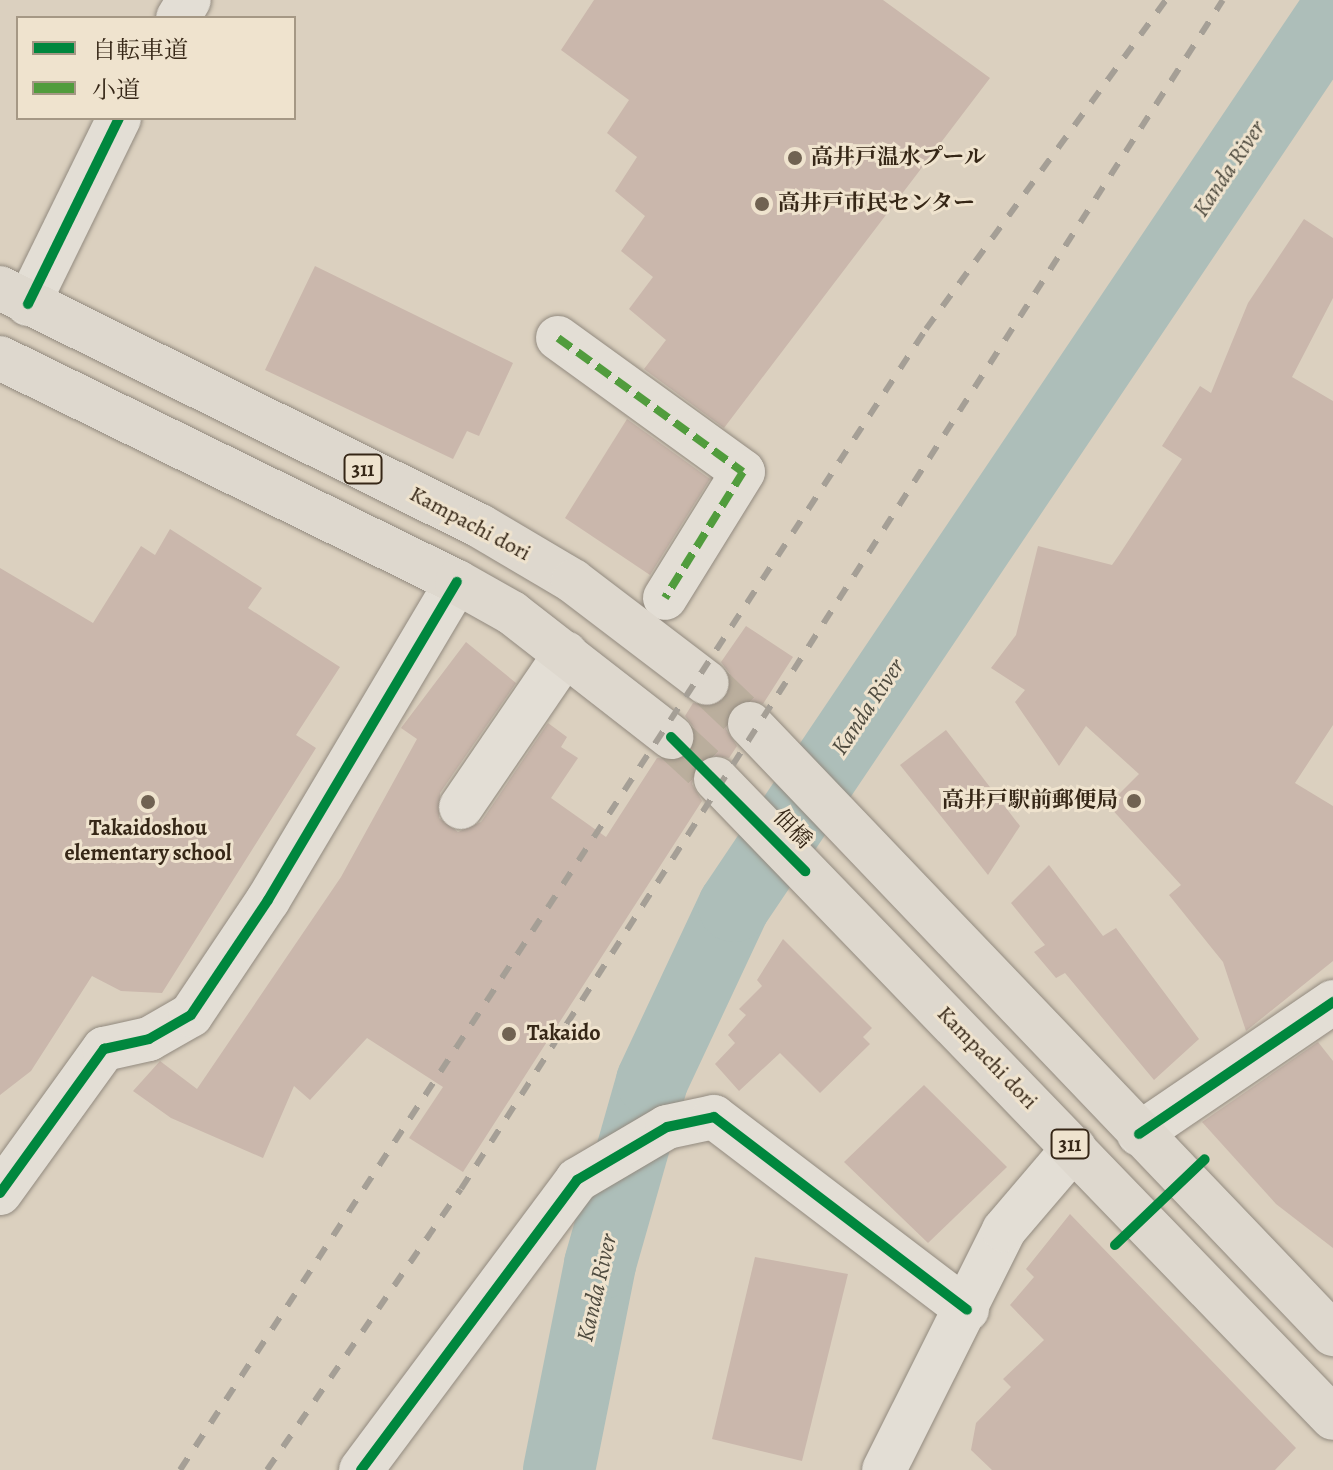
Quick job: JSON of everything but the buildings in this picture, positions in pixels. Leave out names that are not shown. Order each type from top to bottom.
[{"type":"main road","name":"Kampachi dori","points":[[14,296],[480,526],[573,581],[707,683]]},
{"type":"main road","points":[[0,358],[457,582],[566,653],[671,737]]},
{"type":"main road","name":"佃橋","points":[[750,724],[1139,1134]]},
{"type":"main road","name":"佃橋","points":[[716,779],[805,871]]},
{"type":"main road","name":"Kampachi dori","points":[[805,871],[1333,1418]]},
{"type":"main road","name":"311","points":[[1139,1134],[1333,1334]]},
{"type":"street","points":[[14,296],[118,120]]},
{"type":"street","points":[[558,338],[743,472],[665,598]]},
{"type":"street","points":[[0,1193],[104,1049],[149,1039],[191,1015],[268,900],[457,582]]},
{"type":"street","points":[[461,807],[566,653]]},
{"type":"street","points":[[1139,1134],[1333,1002]]},
{"type":"street","points":[[361,1470],[522,1249],[577,1180],[667,1127],[714,1117],[967,1310]]},
{"type":"street","points":[[884,1470],[967,1310],[1004,1230],[1074,1148]]},
{"type":"waterway","name":"Kanda River","points":[[559,1470],[600,1264],[652,1081],[734,906],[1333,15]]},
{"type":"tunnel","points":[[707,683],[750,724]]},
{"type":"tunnel","points":[[671,737],[716,779]]},
{"type":"railway","points":[[180,1470],[926,329],[1166,0]]},
{"type":"railway","points":[[267,1470],[461,1189],[1223,0]]},
{"type":"marked path","points":[[558,338],[743,472],[665,598]]},
{"type":"cycle path","points":[[28,304],[118,120]]},
{"type":"cycle path","points":[[0,1193],[104,1049],[149,1039],[191,1015],[268,900],[457,582]]},
{"type":"cycle path","points":[[671,737],[805,871]]},
{"type":"cycle path","points":[[1139,1134],[1333,1002]]},
{"type":"cycle path","points":[[361,1470],[577,1180],[667,1127],[714,1117],[967,1310]]},
{"type":"cycle path","points":[[1115,1245],[1205,1159]]},
{"type":"place","name":"高井戸温水プール","points":[[795,158]]},
{"type":"place","name":"高井戸市民センター","points":[[762,204]]},
{"type":"place","name":"高井戸駅前郵便局","points":[[1134,801]]},
{"type":"place","name":"Takaidoshou elementary school","points":[[148,802]]},
{"type":"place","name":"Takaido","points":[[509,1034]]}]
